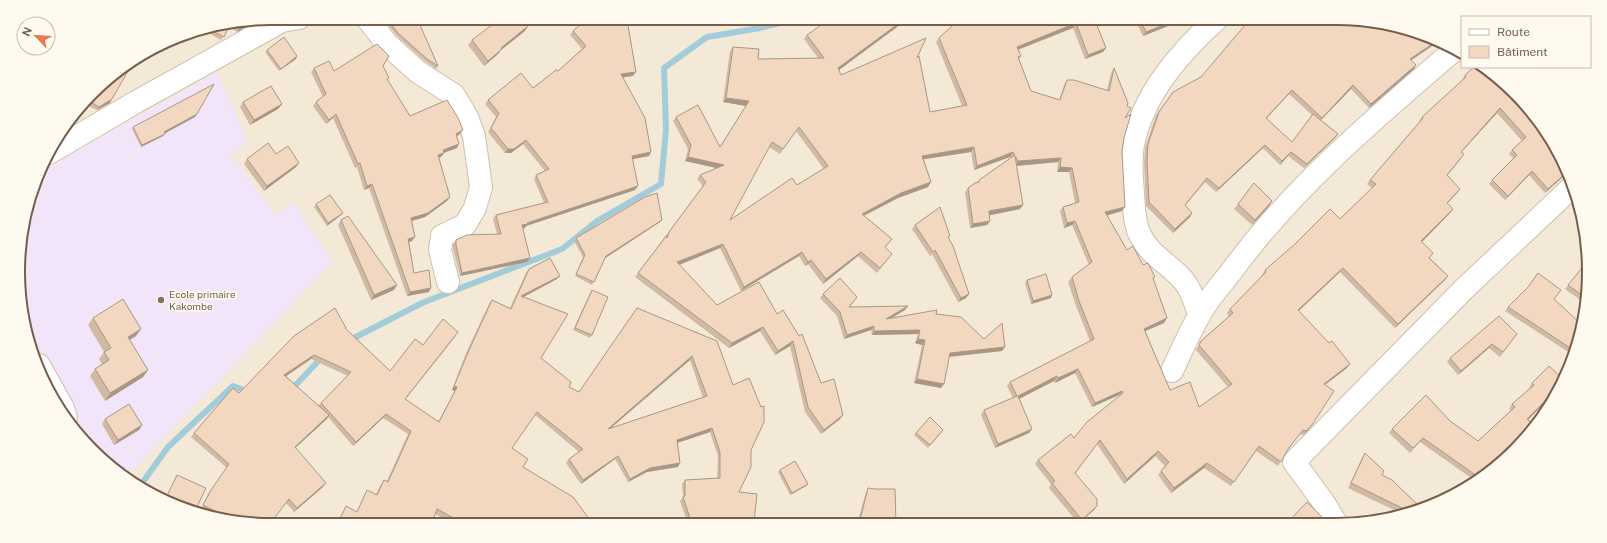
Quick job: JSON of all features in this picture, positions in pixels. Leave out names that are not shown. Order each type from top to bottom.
[{"type":"street","points":[[60,145],[275,25]]},
{"type":"street","points":[[372,25],[387,44],[418,72],[454,95],[467,117],[474,136],[481,187],[475,208],[465,225],[442,236],[440,250],[448,282]]},
{"type":"street","points":[[1199,314],[1191,292],[1184,281],[1157,258],[1146,246],[1139,234],[1135,212],[1131,161],[1133,145],[1139,124],[1153,93],[1171,67],[1190,44],[1210,25]]},
{"type":"street","points":[[1172,370],[1199,314],[1242,257],[1280,211],[1332,158],[1451,53]]},
{"type":"street","points":[[1333,518],[1294,462],[1464,289],[1568,191]]},
{"type":"shaded area","points":[[272,25],[1336,25],[1368,27],[1399,33],[1445,50],[1461,59],[1461,68],[1474,68],[1486,76],[1521,109],[1549,148],[1557,162],[1569,192],[1574,208],[1580,239],[1582,272],[1580,304],[1574,335],[1557,381],[1549,395],[1531,422],[1498,457],[1486,467],[1445,493],[1399,510],[1368,516],[1336,518],[272,518],[239,516],[208,510],[162,493],[121,467],[97,446],[76,422],[50,381],[33,335],[27,304],[25,272],[27,239],[33,208],[50,162],[76,121],[97,97],[121,76],[162,50],[208,33],[239,27]]},
{"type":"shaded area","name":"Ecole primaire Kakombe","points":[[217,72],[247,140],[231,156],[276,214],[294,203],[333,262],[131,473],[121,467],[97,446],[76,422],[67,397],[40,357],[33,335],[27,304],[25,272],[27,239],[33,208],[48,167]]},
{"type":"building","points":[[392,25],[420,25],[438,66],[427,59],[398,33]]},
{"type":"building","points":[[492,25],[528,26],[501,48],[502,49],[488,61],[472,40]]},
{"type":"building","points":[[580,25],[628,25],[636,72],[621,74],[645,118],[651,152],[632,156],[638,186],[522,225],[530,258],[462,273],[456,240],[467,235],[501,234],[496,215],[548,202],[536,175],[549,169],[526,140],[514,149],[508,149],[491,128],[499,113],[488,100],[521,73],[533,88],[556,70],[558,71],[586,46],[573,31]]},
{"type":"building","points":[[821,25],[896,25],[838,68],[841,75],[926,38],[917,58],[919,56],[930,112],[967,105],[939,38],[952,26],[1071,25],[1017,47],[1021,56],[1018,57],[1031,91],[1060,100],[1067,80],[1074,80],[1109,91],[1114,68],[1128,103],[1127,106],[1131,108],[1125,118],[1131,114],[1124,138],[1122,152],[1125,207],[1105,212],[1127,250],[1133,246],[1143,265],[1148,263],[1155,277],[1153,278],[1167,318],[1144,329],[1170,390],[1190,382],[1199,407],[1232,384],[1199,345],[1201,341],[1233,313],[1230,309],[1266,272],[1265,270],[1295,244],[1330,209],[1340,219],[1376,184],[1370,180],[1423,118],[1422,117],[1466,77],[1465,75],[1473,68],[1498,86],[1531,121],[1549,148],[1563,176],[1548,189],[1532,171],[1508,196],[1492,180],[1517,155],[1512,150],[1526,137],[1500,108],[1461,152],[1464,154],[1447,175],[1460,189],[1447,203],[1453,209],[1421,241],[1433,253],[1429,258],[1448,276],[1398,324],[1343,268],[1298,310],[1329,343],[1332,341],[1350,364],[1324,384],[1334,391],[1312,425],[1306,431],[1303,430],[1288,449],[1281,462],[1259,446],[1234,482],[1207,463],[1174,488],[1161,471],[1169,462],[1158,451],[1127,479],[1100,440],[1075,473],[1097,499],[1097,506],[1084,518],[1080,518],[1052,483],[1055,481],[1038,460],[1071,434],[1074,438],[1087,422],[1123,393],[1122,391],[1095,403],[1078,369],[1058,378],[1057,376],[1018,396],[1032,429],[998,444],[984,410],[1017,396],[1010,382],[1094,339],[1079,301],[1072,277],[1092,262],[1075,221],[1067,223],[1063,207],[1079,202],[1072,168],[1060,167],[1061,158],[1018,161],[1015,156],[1023,205],[989,211],[990,221],[973,224],[968,188],[979,182],[979,180],[1015,155],[1013,152],[977,166],[974,147],[922,156],[931,182],[901,193],[862,214],[892,239],[885,247],[892,254],[880,268],[861,252],[826,279],[811,260],[808,262],[802,252],[744,287],[723,244],[677,262],[717,305],[759,282],[777,314],[783,310],[799,336],[802,334],[821,383],[834,379],[843,415],[824,430],[808,407],[793,341],[778,351],[763,327],[732,343],[638,273],[667,235],[667,238],[669,232],[706,182],[700,175],[724,165],[688,157],[691,145],[676,117],[698,105],[720,147],[749,101],[726,98],[733,47],[759,49],[758,59],[824,58],[807,35]],"holes":[[[799,127],[828,166],[797,185],[792,178],[730,220],[772,142],[783,149]]]},
{"type":"building","points":[[1077,25],[1097,25],[1106,48],[1088,55]]},
{"type":"building","points":[[1142,25],[1164,25],[1146,32]]},
{"type":"building","points":[[1245,25],[1336,25],[1368,27],[1399,33],[1432,45],[1410,59],[1416,65],[1371,104],[1353,85],[1322,118],[1292,90],[1266,118],[1292,142],[1313,114],[1338,134],[1307,164],[1291,152],[1282,161],[1265,145],[1219,188],[1207,178],[1185,205],[1192,213],[1175,229],[1149,202],[1147,160],[1148,144],[1159,112],[1173,92],[1201,77]]},
{"type":"building","points":[[228,29],[224,37],[214,32]]},
{"type":"building","points":[[284,37],[297,56],[281,69],[267,50]]},
{"type":"building","points":[[377,44],[389,56],[383,66],[389,78],[387,79],[410,116],[447,100],[458,118],[463,130],[456,134],[459,144],[443,150],[444,153],[438,155],[450,197],[428,213],[411,218],[415,237],[408,239],[414,273],[429,270],[431,288],[410,292],[372,184],[367,186],[360,163],[358,164],[336,114],[329,120],[316,102],[326,94],[314,68],[329,61],[334,71]]},
{"type":"building","points":[[128,72],[112,99],[99,107],[92,103],[109,86]]},
{"type":"building","points":[[214,84],[197,114],[164,132],[165,134],[142,145],[133,127]]},
{"type":"building","points":[[271,86],[282,104],[254,120],[243,102]]},
{"type":"building","points":[[268,143],[276,154],[288,146],[299,163],[267,186],[247,159]]},
{"type":"building","points":[[1254,183],[1272,201],[1255,220],[1238,204]]},
{"type":"building","points":[[657,193],[662,220],[606,256],[594,282],[576,274],[585,255],[576,238],[645,197]]},
{"type":"building","points":[[330,195],[343,213],[328,223],[316,204]]},
{"type":"building","points":[[940,207],[950,236],[948,237],[953,246],[969,294],[961,298],[935,250],[933,252],[915,225]]},
{"type":"building","points":[[348,216],[397,285],[374,295],[341,220]]},
{"type":"building","points":[[550,258],[560,276],[521,296],[568,314],[541,358],[571,382],[569,387],[579,392],[637,308],[717,341],[733,385],[749,378],[761,407],[764,406],[764,422],[751,450],[751,467],[739,492],[757,494],[754,518],[690,518],[683,497],[685,496],[685,480],[720,478],[720,452],[712,428],[677,440],[680,463],[650,468],[630,479],[618,456],[583,480],[569,459],[583,449],[537,412],[512,448],[528,459],[523,467],[573,497],[589,518],[453,518],[437,509],[434,518],[340,518],[346,506],[357,512],[367,490],[377,495],[384,480],[388,482],[411,431],[386,414],[356,442],[321,403],[351,372],[314,355],[284,375],[329,415],[295,447],[326,483],[297,508],[289,499],[274,518],[239,516],[216,512],[203,505],[211,490],[229,464],[194,433],[233,388],[239,393],[294,336],[335,308],[345,328],[390,371],[415,339],[423,345],[443,319],[458,332],[405,399],[439,422],[457,387],[454,386],[492,300],[511,309],[529,269]],"holes":[[[692,356],[707,396],[608,429]]]},
{"type":"building","points":[[1582,268],[1581,294],[1568,285]]},
{"type":"building","points":[[1538,273],[1561,290],[1554,299],[1577,320],[1570,348],[1508,307],[1528,287]]},
{"type":"building","points":[[1046,274],[1052,295],[1033,301],[1027,280]]},
{"type":"building","points":[[840,278],[857,297],[849,307],[908,306],[886,319],[937,310],[936,314],[961,317],[984,339],[1002,323],[1005,347],[950,353],[944,384],[917,379],[925,340],[918,339],[920,330],[874,331],[874,326],[847,335],[840,312],[823,294]]},
{"type":"building","points":[[592,290],[608,297],[592,335],[575,328]]},
{"type":"building","points":[[123,299],[141,329],[128,337],[148,370],[110,393],[95,369],[109,360],[104,352],[111,348],[93,318]]},
{"type":"building","points":[[1499,316],[1517,334],[1503,352],[1492,344],[1461,371],[1450,358]]},
{"type":"building","points":[[1549,366],[1559,375],[1544,402],[1527,419],[1531,423],[1521,434],[1498,457],[1475,474],[1423,438],[1413,448],[1392,429],[1426,395],[1450,421],[1478,441],[1515,407],[1512,404],[1534,385],[1532,383]]},
{"type":"building","points":[[129,404],[142,425],[118,440],[105,419]]},
{"type":"building","points":[[930,417],[943,430],[930,445],[916,433]]},
{"type":"building","points":[[1365,453],[1384,471],[1382,475],[1392,480],[1417,504],[1403,509],[1351,483]]},
{"type":"building","points":[[795,461],[808,484],[792,493],[780,470]]},
{"type":"building","points":[[177,475],[206,488],[197,507],[167,495]]},
{"type":"building","points":[[868,488],[895,489],[896,518],[860,518]]},
{"type":"building","points":[[1307,502],[1323,518],[1292,518]]},
{"type":"waterway","points":[[348,341],[422,303],[562,249],[597,221],[661,184],[666,129],[664,68],[707,37],[772,25]]},
{"type":"waterway","points":[[291,390],[323,356]]},
{"type":"waterway","points":[[143,482],[168,447],[233,386],[249,392]]},
{"type":"place","name":"Ecole primaire Kakombe","points":[[161,300]]}]
